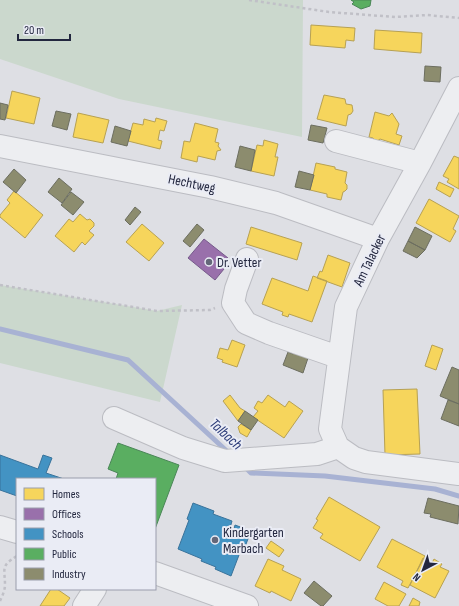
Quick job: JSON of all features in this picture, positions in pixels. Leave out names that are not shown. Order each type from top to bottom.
[{"type":"street","name":"Am Talacker","points":[[338,447],[330,428],[338,357],[346,307],[378,239],[420,164],[459,88]]},
{"type":"street","points":[[336,141],[420,164]]},
{"type":"street","name":"Hechtweg","points":[[0,146],[217,188],[276,203],[378,239]]},
{"type":"street","points":[[247,259],[236,289],[233,303],[246,323],[269,333],[338,357]]},
{"type":"street","points":[[114,418],[183,448],[225,461],[317,454],[338,447],[354,458],[366,462],[459,474]]},
{"type":"street","points":[[0,527],[16,532]]},
{"type":"street","points":[[156,573],[247,606]]},
{"type":"street","points":[[84,606],[94,590]]},
{"type":"path","points":[[249,0],[329,12],[395,17],[427,15],[459,18]]},
{"type":"path","points":[[0,285],[157,311],[210,310],[233,303]]},
{"type":"path","points":[[0,601],[5,586],[2,570],[6,563],[16,557]]},
{"type":"shaded area","points":[[0,0],[303,0],[302,137],[119,99],[0,59]]},
{"type":"shaded area","points":[[0,285],[157,311],[182,305],[160,402],[0,363]]},
{"type":"building: Homes","points":[[311,25],[355,28],[354,41],[346,40],[345,48],[310,45]]},
{"type":"building: Homes","points":[[375,30],[422,33],[421,53],[374,49]]},
{"type":"building: Homes","points":[[12,91],[40,98],[34,124],[6,118]]},
{"type":"building: Homes","points":[[324,95],[345,99],[346,104],[352,105],[353,111],[348,115],[346,126],[317,119]]},
{"type":"building: Homes","points":[[375,112],[389,116],[392,113],[399,124],[396,134],[402,136],[399,145],[380,139],[376,142],[373,138],[369,137]]},
{"type":"building: Homes","points":[[78,113],[109,120],[103,143],[73,137]]},
{"type":"building: Homes","points":[[156,118],[167,121],[164,131],[160,130],[158,140],[162,141],[160,149],[128,141],[133,123],[143,125],[144,119],[155,122]]},
{"type":"building: Homes","points":[[195,123],[218,129],[215,142],[219,143],[218,146],[221,150],[217,151],[215,160],[198,156],[197,162],[181,158],[184,141],[190,142]]},
{"type":"building: Homes","points":[[264,140],[278,144],[275,157],[278,157],[274,176],[251,171],[257,145],[263,146]]},
{"type":"building: Homes","points":[[454,156],[459,158],[459,189],[447,182],[449,179],[443,176]]},
{"type":"building: Homes","points":[[316,163],[335,167],[335,169],[347,172],[345,183],[347,185],[347,189],[343,192],[341,200],[327,197],[327,194],[310,190]]},
{"type":"building: Homes","points":[[439,182],[454,189],[450,197],[436,189]]},
{"type":"building: Homes","points":[[14,191],[43,215],[25,238],[0,217],[10,203],[7,200]]},
{"type":"building: Homes","points":[[429,199],[459,216],[453,229],[456,231],[450,242],[416,223]]},
{"type":"building: Homes","points":[[80,214],[87,220],[90,219],[94,223],[94,226],[89,231],[94,235],[85,245],[82,242],[74,252],[55,236],[69,219],[73,222]]},
{"type":"building: Homes","points":[[142,224],[164,243],[149,261],[126,242]]},
{"type":"building: Homes","points":[[251,227],[302,243],[297,260],[246,244]]},
{"type":"building: Homes","points":[[328,255],[350,263],[342,287],[317,278],[320,271],[322,272]]},
{"type":"building: Homes","points":[[313,276],[327,281],[312,322],[289,314],[288,317],[282,315],[283,312],[262,304],[272,278],[308,291]]},
{"type":"building: Homes","points":[[232,340],[245,345],[237,367],[222,362],[223,360],[217,358],[220,348],[228,350]]},
{"type":"building: Homes","points":[[432,345],[443,349],[436,370],[425,366]]},
{"type":"building: Homes","points":[[417,389],[420,454],[385,455],[383,390]]},
{"type":"building: Homes","points":[[230,395],[240,408],[245,411],[238,421],[223,401]]},
{"type":"building: Homes","points":[[268,395],[285,407],[289,401],[303,411],[284,438],[253,417],[258,411],[254,408],[258,401],[262,403]]},
{"type":"building: Homes","points":[[241,424],[251,430],[247,437],[240,433],[238,427]]},
{"type":"building: Homes","points":[[329,497],[380,527],[360,561],[320,538],[323,534],[313,528],[318,520],[316,519]]},
{"type":"building: Homes","points":[[392,539],[425,556],[408,588],[401,585],[403,581],[377,567]]},
{"type":"building: Homes","points":[[271,541],[284,550],[279,557],[266,548]]},
{"type":"building: Homes","points":[[423,558],[432,563],[434,559],[442,564],[440,567],[449,571],[435,598],[410,585]]},
{"type":"building: Homes","points":[[268,559],[284,566],[282,570],[301,579],[291,601],[271,591],[270,593],[255,586]]},
{"type":"building: Homes","points":[[384,582],[406,594],[399,606],[388,606],[375,599]]},
{"type":"building: Homes","points":[[50,590],[58,590],[70,598],[64,606],[40,606]]},
{"type":"building: Homes","points":[[413,598],[420,602],[419,606],[409,606]]},
{"type":"building: Offices","name":"Dr. Vetter","points":[[204,239],[228,258],[221,266],[224,269],[215,280],[188,258]]},
{"type":"building: Schools","points":[[0,455],[38,469],[43,455],[52,458],[46,473],[61,478],[16,478],[16,496],[0,490]]},
{"type":"building: Schools","name":"Kindergarten Marbach","points":[[193,503],[214,511],[213,514],[232,521],[230,528],[234,529],[235,525],[251,531],[243,552],[238,550],[236,553],[239,555],[231,576],[215,569],[216,567],[201,561],[202,559],[178,549],[189,520],[187,519]]},
{"type":"building: Public","points":[[351,0],[371,0],[370,6],[361,9],[352,4],[354,2]]},
{"type":"building: Public","points":[[118,443],[179,465],[156,526],[156,478],[116,478],[118,473],[108,469]]},
{"type":"building: Industry","points":[[425,66],[441,67],[440,82],[424,81]]},
{"type":"building: Industry","points":[[0,103],[8,105],[5,120],[0,119]]},
{"type":"building: Industry","points":[[56,111],[71,114],[67,130],[52,126]]},
{"type":"building: Industry","points":[[311,125],[327,128],[323,143],[308,140]]},
{"type":"building: Industry","points":[[115,126],[131,131],[127,146],[111,142]]},
{"type":"building: Industry","points":[[240,146],[255,150],[251,171],[235,167]]},
{"type":"building: Industry","points":[[14,169],[26,180],[16,193],[3,182]]},
{"type":"building: Industry","points":[[299,171],[314,175],[310,190],[295,187]]},
{"type":"building: Industry","points":[[59,178],[72,189],[62,203],[48,192]]},
{"type":"building: Industry","points":[[71,192],[84,202],[73,215],[61,205]]},
{"type":"building: Industry","points":[[135,207],[141,212],[130,225],[125,220]]},
{"type":"building: Industry","points":[[197,224],[204,230],[190,247],[183,241]]},
{"type":"building: Industry","points":[[415,227],[432,236],[425,250],[408,241]]},
{"type":"building: Industry","points":[[408,241],[425,250],[417,258],[403,251]]},
{"type":"building: Industry","points":[[288,352],[293,354],[294,352],[308,358],[303,373],[283,365]]},
{"type":"building: Industry","points":[[452,367],[459,370],[459,404],[440,396]]},
{"type":"building: Industry","points":[[448,400],[459,404],[459,426],[441,419]]},
{"type":"building: Industry","points":[[245,411],[258,420],[251,430],[238,421]]},
{"type":"building: Industry","points":[[428,498],[459,506],[458,524],[430,517],[431,514],[424,513]]},
{"type":"building: Industry","points":[[314,581],[332,596],[323,606],[304,593]]},
{"type":"waterway","name":"Talbach","points":[[0,329],[128,360],[230,454]]},
{"type":"waterway","name":"Talbach","points":[[244,466],[251,473],[325,476],[435,489],[459,496]]},
{"type":"place","name":"Dr. Vetter","points":[[209,262]]},
{"type":"place","name":"Kindergarten Marbach","points":[[215,540]]}]
